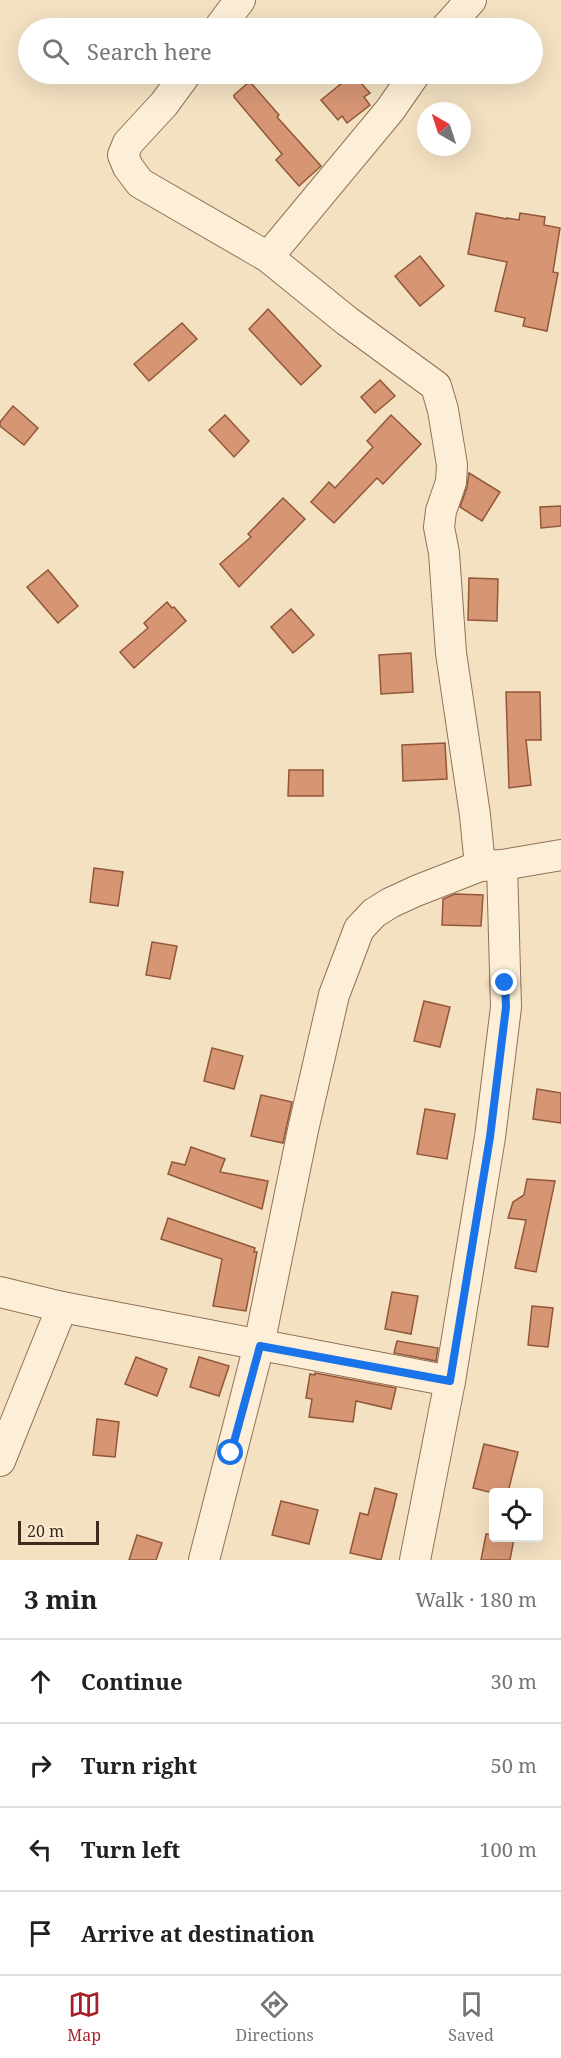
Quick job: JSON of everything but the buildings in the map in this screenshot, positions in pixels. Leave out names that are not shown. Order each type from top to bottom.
[{"type":"street","points":[[226,18],[240,0]]},
{"type":"street","points":[[455,18],[471,0]]},
{"type":"street","points":[[179,84],[164,104],[128,143],[123,155],[128,167],[140,183],[268,257],[348,321],[436,386],[443,410],[452,465],[451,482],[441,511],[439,527],[444,553],[451,653],[475,815],[491,866],[506,1007],[490,1137],[450,1381],[415,1560]]},
{"type":"street","points":[[268,257],[390,110],[408,84]]},
{"type":"street","points":[[204,1560],[260,1346],[303,1130],[332,1006],[359,929],[374,913],[416,891],[491,866],[561,855]]},
{"type":"street","points":[[0,1292],[62,1307],[450,1381]]},
{"type":"street","points":[[0,1461],[62,1307]]},
{"type":"route","points":[[231,1453],[260,1346],[450,1381],[490,1137],[506,1007],[505,983]]}]
